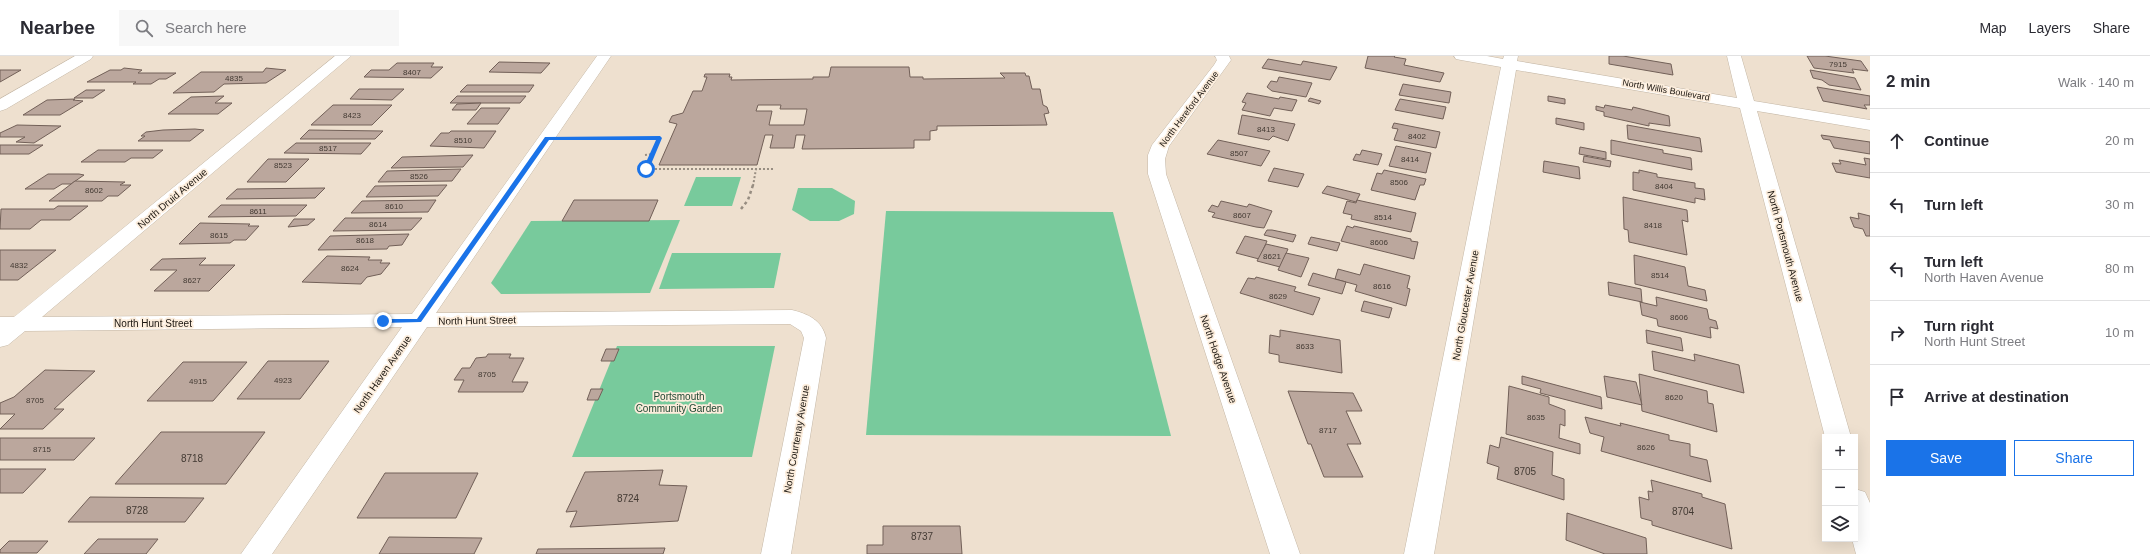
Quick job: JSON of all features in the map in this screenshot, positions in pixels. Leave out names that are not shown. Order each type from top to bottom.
[{"type":"street","points":[[0,106],[86,56]]},
{"type":"street","name":"North Druid Avenue","points":[[0,340],[10,324],[344,56]]},
{"type":"street","name":"North Haven Avenue","points":[[256,554],[604,56]]},
{"type":"street","name":"North Hereford Avenue","points":[[1156,164],[1156,153],[1221,66],[1224,60],[1222,56]]},
{"type":"street","name":"North Willis Boulevard","points":[[1462,56],[1510,60],[1870,125]]},
{"type":"street","name":"North Portsmouth Avenue","points":[[1734,56],[1837,434]]},
{"type":"street","name":"North Gloucester Avenue","points":[[1419,554],[1510,60]]},
{"type":"street","name":"North Hodge Avenue","points":[[1156,164],[1157,174],[1285,554]]},
{"type":"street","name":"North Hunt Street","points":[[10,324],[792,317],[809,325]]},
{"type":"street","name":"North Courtenay Avenue","points":[[776,554],[815,338],[814,330],[809,325]]},
{"type":"street","points":[[1857,506],[1870,554]]},
{"type":"path","points":[[547,138],[660,138],[646,169],[774,169]]},
{"type":"path","points":[[645,155],[653,154]]},
{"type":"path","points":[[741,209],[745,205],[752,190],[756,169]]},
{"type":"green space","points":[[696,177],[741,177],[732,206],[684,206]]},
{"type":"green space","points":[[798,188],[832,188],[855,201],[854,214],[839,221],[810,221],[792,210]]},
{"type":"green space","points":[[886,211],[1113,212],[1171,436],[866,435]]},
{"type":"green space","points":[[680,220],[650,293],[501,294],[491,283],[531,221]]},
{"type":"green space","points":[[672,253],[781,253],[774,288],[659,289]]},
{"type":"green space","name":"Portsmouth Community Garden","points":[[617,346],[775,346],[752,457],[572,457]]},
{"type":"building","points":[[1368,56],[1395,56],[1394,57],[1406,59],[1404,65],[1444,73],[1440,82],[1365,68]]},
{"type":"building","points":[[1609,56],[1623,56],[1671,64],[1673,75],[1609,64]]},
{"type":"building","points":[[1807,56],[1825,56],[1861,61],[1868,71],[1852,69],[1854,73],[1814,68]]},
{"type":"building","points":[[1268,59],[1301,65],[1303,61],[1337,67],[1330,80],[1262,68]]},
{"type":"building","points":[[499,62],[550,63],[541,73],[489,72]]},
{"type":"building","points":[[397,63],[434,63],[431,67],[443,67],[431,78],[364,77],[371,70],[389,70]]},
{"type":"building","points":[[831,67],[909,67],[910,77],[923,77],[923,79],[1005,78],[1000,73],[1025,73],[1026,76],[1029,76],[1032,89],[1040,89],[1043,105],[1047,107],[1049,113],[1044,114],[1047,125],[937,126],[937,130],[930,131],[930,140],[914,140],[914,148],[802,149],[805,135],[796,135],[794,148],[770,148],[773,135],[765,135],[757,165],[659,165],[677,124],[669,122],[672,116],[683,113],[693,91],[702,91],[707,77],[704,77],[705,74],[730,74],[729,77],[732,77],[731,80],[813,79],[813,77],[829,77]],"holes":[[[758,105],[781,105],[780,109],[807,109],[804,125],[769,125],[772,111],[756,111]]]},
{"type":"building","points":[[124,68],[142,70],[138,73],[176,73],[166,79],[159,79],[151,84],[133,84],[136,82],[87,82],[110,70],[121,70]]},
{"type":"building","points":[[266,68],[286,70],[266,83],[224,84],[214,92],[173,93],[201,72],[263,72]]},
{"type":"building","points":[[0,70],[21,70],[0,82]]},
{"type":"building","points":[[1810,70],[1855,78],[1861,90],[1829,85],[1822,80],[1813,78]]},
{"type":"building","points":[[1279,77],[1312,83],[1306,97],[1272,91],[1267,87],[1271,81],[1277,82]]},
{"type":"building","points":[[1403,84],[1451,92],[1449,103],[1399,95]]},
{"type":"building","points":[[467,85],[534,85],[529,92],[460,92]]},
{"type":"building","points":[[1817,87],[1870,96],[1870,105],[1864,105],[1867,109],[1823,101]]},
{"type":"building","points":[[359,89],[404,89],[392,100],[350,99]]},
{"type":"building","points":[[86,90],[105,90],[93,98],[74,98]]},
{"type":"building","points":[[1247,93],[1279,99],[1280,97],[1297,100],[1292,111],[1274,108],[1270,116],[1242,110],[1246,103],[1242,102]]},
{"type":"building","points":[[224,96],[215,103],[232,103],[218,114],[168,114],[191,97]]},
{"type":"building","points":[[457,96],[526,96],[520,103],[450,103]]},
{"type":"building","points":[[1548,96],[1565,99],[1565,104],[1548,101]]},
{"type":"building","points":[[1310,98],[1321,101],[1319,104],[1308,101]]},
{"type":"building","points":[[75,99],[73,100],[83,101],[60,115],[23,115],[47,100]]},
{"type":"building","points":[[1400,99],[1446,107],[1443,119],[1395,110]]},
{"type":"building","points":[[481,103],[476,110],[452,110],[457,104]]},
{"type":"building","points":[[333,105],[392,105],[372,125],[311,125]]},
{"type":"building","points":[[1605,105],[1632,110],[1633,107],[1669,116],[1670,126],[1649,123],[1649,126],[1604,116],[1604,112],[1596,110],[1596,106],[1604,108]]},
{"type":"building","points":[[481,108],[510,108],[498,124],[467,124]]},
{"type":"building","points":[[1242,115],[1295,124],[1288,141],[1273,136],[1269,140],[1238,134]]},
{"type":"building","points":[[1556,118],[1584,123],[1584,130],[1556,124]]},
{"type":"building","points":[[1394,123],[1440,132],[1436,148],[1394,140],[1398,129],[1392,128]]},
{"type":"building","points":[[17,125],[61,126],[34,143],[16,142],[25,137],[0,137],[0,133]]},
{"type":"building","points":[[1627,125],[1700,138],[1702,152],[1628,139]]},
{"type":"building","points":[[163,130],[204,130],[190,141],[138,141],[145,136],[141,136],[146,132]]},
{"type":"building","points":[[309,130],[383,131],[375,139],[300,139]]},
{"type":"building","points":[[451,131],[496,131],[484,148],[430,146],[441,133],[449,133]]},
{"type":"building","points":[[1821,135],[1870,142],[1870,154],[1834,148],[1830,140],[1823,139]]},
{"type":"building","points":[[1218,140],[1270,151],[1261,166],[1207,154]]},
{"type":"building","points":[[1611,140],[1663,150],[1663,153],[1691,158],[1692,170],[1611,154]]},
{"type":"building","points":[[296,143],[371,143],[361,154],[284,153]]},
{"type":"building","points":[[0,145],[43,145],[29,154],[0,154]]},
{"type":"building","points":[[1396,146],[1431,153],[1426,173],[1389,166]]},
{"type":"building","points":[[1580,147],[1606,152],[1606,159],[1579,154]]},
{"type":"building","points":[[98,150],[163,150],[153,158],[131,158],[125,162],[81,162]]},
{"type":"building","points":[[1362,150],[1382,154],[1378,165],[1353,160],[1356,154],[1360,155]]},
{"type":"building","points":[[473,155],[463,167],[391,168],[402,157]]},
{"type":"building","points":[[1584,156],[1611,161],[1610,167],[1583,162]]},
{"type":"building","points":[[1864,158],[1870,159],[1870,178],[1836,172],[1832,163],[1841,164],[1839,160],[1866,165]]},
{"type":"building","points":[[268,159],[309,159],[286,182],[247,182]]},
{"type":"building","points":[[1544,161],[1579,167],[1580,179],[1543,172]]},
{"type":"building","points":[[1274,168],[1304,174],[1298,187],[1268,181]]},
{"type":"building","points":[[461,169],[452,181],[378,182],[387,171]]},
{"type":"building","points":[[1384,170],[1426,179],[1424,185],[1420,185],[1415,200],[1371,190],[1377,173],[1382,174]]},
{"type":"building","points":[[1639,170],[1657,174],[1657,177],[1695,183],[1695,188],[1704,189],[1705,200],[1695,198],[1695,203],[1633,190],[1633,172],[1639,173]]},
{"type":"building","points":[[48,174],[84,175],[71,184],[62,184],[54,189],[25,189]]},
{"type":"building","points":[[75,181],[125,182],[120,185],[131,185],[118,196],[108,196],[102,201],[49,201]]},
{"type":"building","points":[[447,185],[438,196],[366,197],[375,186]]},
{"type":"building","points":[[1327,186],[1360,194],[1356,202],[1322,193]]},
{"type":"building","points":[[325,188],[315,198],[226,199],[237,189]]},
{"type":"building","points":[[1623,197],[1687,210],[1688,222],[1682,220],[1687,255],[1629,242],[1628,230],[1624,229]]},
{"type":"building","points":[[436,200],[428,212],[351,213],[362,201]]},
{"type":"building","points":[[574,200],[658,200],[649,221],[562,221]]},
{"type":"building","points":[[1357,200],[1416,213],[1411,232],[1351,219],[1352,215],[1343,213],[1347,201],[1356,203]]},
{"type":"building","points":[[1221,201],[1247,207],[1249,204],[1272,211],[1264,228],[1256,227],[1212,217],[1215,213],[1208,211],[1212,205],[1218,207]]},
{"type":"building","points":[[221,205],[307,205],[296,216],[208,217]]},
{"type":"building","points":[[58,206],[88,206],[70,220],[41,220],[30,229],[0,229],[1,209],[54,209]]},
{"type":"building","points":[[1858,213],[1870,216],[1870,236],[1866,236],[1863,229],[1854,227],[1850,217],[1859,219]]},
{"type":"building","points":[[345,218],[422,218],[411,230],[333,231]]},
{"type":"building","points":[[294,219],[315,219],[308,225],[288,227]]},
{"type":"building","points":[[200,223],[250,224],[248,226],[259,226],[246,240],[234,240],[230,243],[179,244]]},
{"type":"building","points":[[1347,226],[1353,228],[1354,226],[1411,239],[1411,241],[1418,242],[1414,259],[1341,241]]},
{"type":"building","points":[[1267,230],[1296,235],[1293,242],[1264,235]]},
{"type":"building","points":[[409,234],[402,245],[389,246],[387,249],[318,250],[330,236]]},
{"type":"building","points":[[1245,236],[1267,241],[1259,259],[1236,253]]},
{"type":"building","points":[[1311,237],[1340,243],[1337,251],[1308,244]]},
{"type":"building","points":[[1266,244],[1288,249],[1280,267],[1257,261]]},
{"type":"building","points":[[0,250],[56,250],[18,280],[0,280]]},
{"type":"building","points":[[1286,253],[1309,258],[1301,277],[1278,270]]},
{"type":"building","points":[[1634,255],[1685,267],[1688,286],[1705,290],[1707,301],[1635,284]]},
{"type":"building","points":[[327,256],[370,257],[368,260],[382,260],[380,263],[390,263],[381,274],[367,277],[361,284],[302,282]]},
{"type":"building","points":[[206,258],[199,265],[235,265],[209,291],[154,291],[177,270],[150,270],[162,259]]},
{"type":"building","points":[[1364,264],[1410,276],[1407,288],[1410,289],[1406,306],[1355,291],[1357,285],[1335,279],[1338,269],[1360,275]]},
{"type":"building","points":[[1313,273],[1346,282],[1342,294],[1308,285]]},
{"type":"building","points":[[1256,277],[1296,287],[1294,291],[1320,298],[1313,315],[1240,293],[1248,278],[1255,279]]},
{"type":"building","points":[[1608,282],[1641,289],[1642,302],[1609,295]]},
{"type":"building","points":[[1656,297],[1707,309],[1709,319],[1716,321],[1718,329],[1710,327],[1711,338],[1658,326],[1657,319],[1642,315],[1640,302],[1657,306]]},
{"type":"building","points":[[1364,301],[1392,308],[1389,318],[1361,311]]},
{"type":"building","points":[[1280,330],[1340,340],[1342,373],[1279,362],[1279,355],[1269,353],[1270,335],[1280,337]]},
{"type":"building","points":[[1646,330],[1681,338],[1683,351],[1647,343]]},
{"type":"building","points":[[606,349],[619,349],[614,361],[601,361]]},
{"type":"building","points":[[1652,351],[1695,361],[1694,354],[1739,365],[1744,393],[1654,370]]},
{"type":"building","points":[[488,354],[511,354],[509,358],[524,358],[512,382],[528,382],[523,392],[458,392],[464,380],[454,380],[462,368],[470,368],[476,358],[486,357]]},
{"type":"building","points":[[268,361],[329,361],[300,399],[237,399]]},
{"type":"building","points":[[183,362],[247,362],[213,401],[147,401]]},
{"type":"building","points":[[45,370],[95,371],[54,409],[64,409],[43,429],[0,429],[15,414],[0,414],[0,403],[14,397]]},
{"type":"building","points":[[1639,374],[1707,391],[1708,403],[1713,404],[1717,432],[1642,411]]},
{"type":"building","points":[[1522,376],[1601,397],[1602,409],[1540,393],[1541,389],[1522,384]]},
{"type":"building","points":[[1604,376],[1636,382],[1642,405],[1607,397]]},
{"type":"building","points":[[1509,386],[1549,397],[1549,404],[1565,410],[1565,426],[1560,424],[1559,438],[1580,444],[1580,454],[1506,434]]},
{"type":"building","points":[[591,389],[603,389],[598,400],[587,400]]},
{"type":"building","points":[[1288,391],[1353,393],[1362,411],[1346,411],[1361,444],[1347,444],[1363,477],[1324,477],[1311,444],[1308,444]]},
{"type":"building","points":[[1585,417],[1621,426],[1620,423],[1669,435],[1669,440],[1690,444],[1690,456],[1707,460],[1711,482],[1601,451],[1604,437],[1590,433]]},
{"type":"building","points":[[161,432],[265,432],[226,484],[115,484]]},
{"type":"building","points":[[1501,437],[1553,452],[1552,475],[1564,479],[1564,500],[1497,479],[1499,467],[1487,463],[1490,445],[1499,448]]},
{"type":"building","points":[[0,438],[95,438],[74,460],[0,460]]},
{"type":"building","points":[[0,469],[46,469],[23,493],[0,493]]},
{"type":"building","points":[[663,470],[659,485],[687,486],[678,521],[570,527],[577,511],[566,512],[585,472]]},
{"type":"building","points":[[385,473],[478,473],[456,518],[357,518]]},
{"type":"building","points":[[1651,480],[1702,494],[1702,497],[1725,504],[1732,549],[1652,525],[1652,521],[1641,518],[1639,497],[1649,500],[1648,491],[1653,492]]},
{"type":"building","points":[[90,497],[204,498],[185,522],[68,522]]},
{"type":"building","points":[[1567,513],[1646,538],[1647,554],[1605,554],[1566,540]]},
{"type":"building","points":[[883,526],[960,526],[962,554],[867,554],[867,545],[883,545]]},
{"type":"building","points":[[389,537],[482,538],[474,554],[379,554]]},
{"type":"building","points":[[98,539],[158,539],[146,554],[84,554]]},
{"type":"building","points":[[9,541],[48,541],[37,553],[0,553],[0,550]]},
{"type":"building","points":[[665,548],[663,554],[536,554],[538,549]]},
{"type":"route","points":[[383,321],[419,321],[547,138],[660,138],[646,169]]}]
